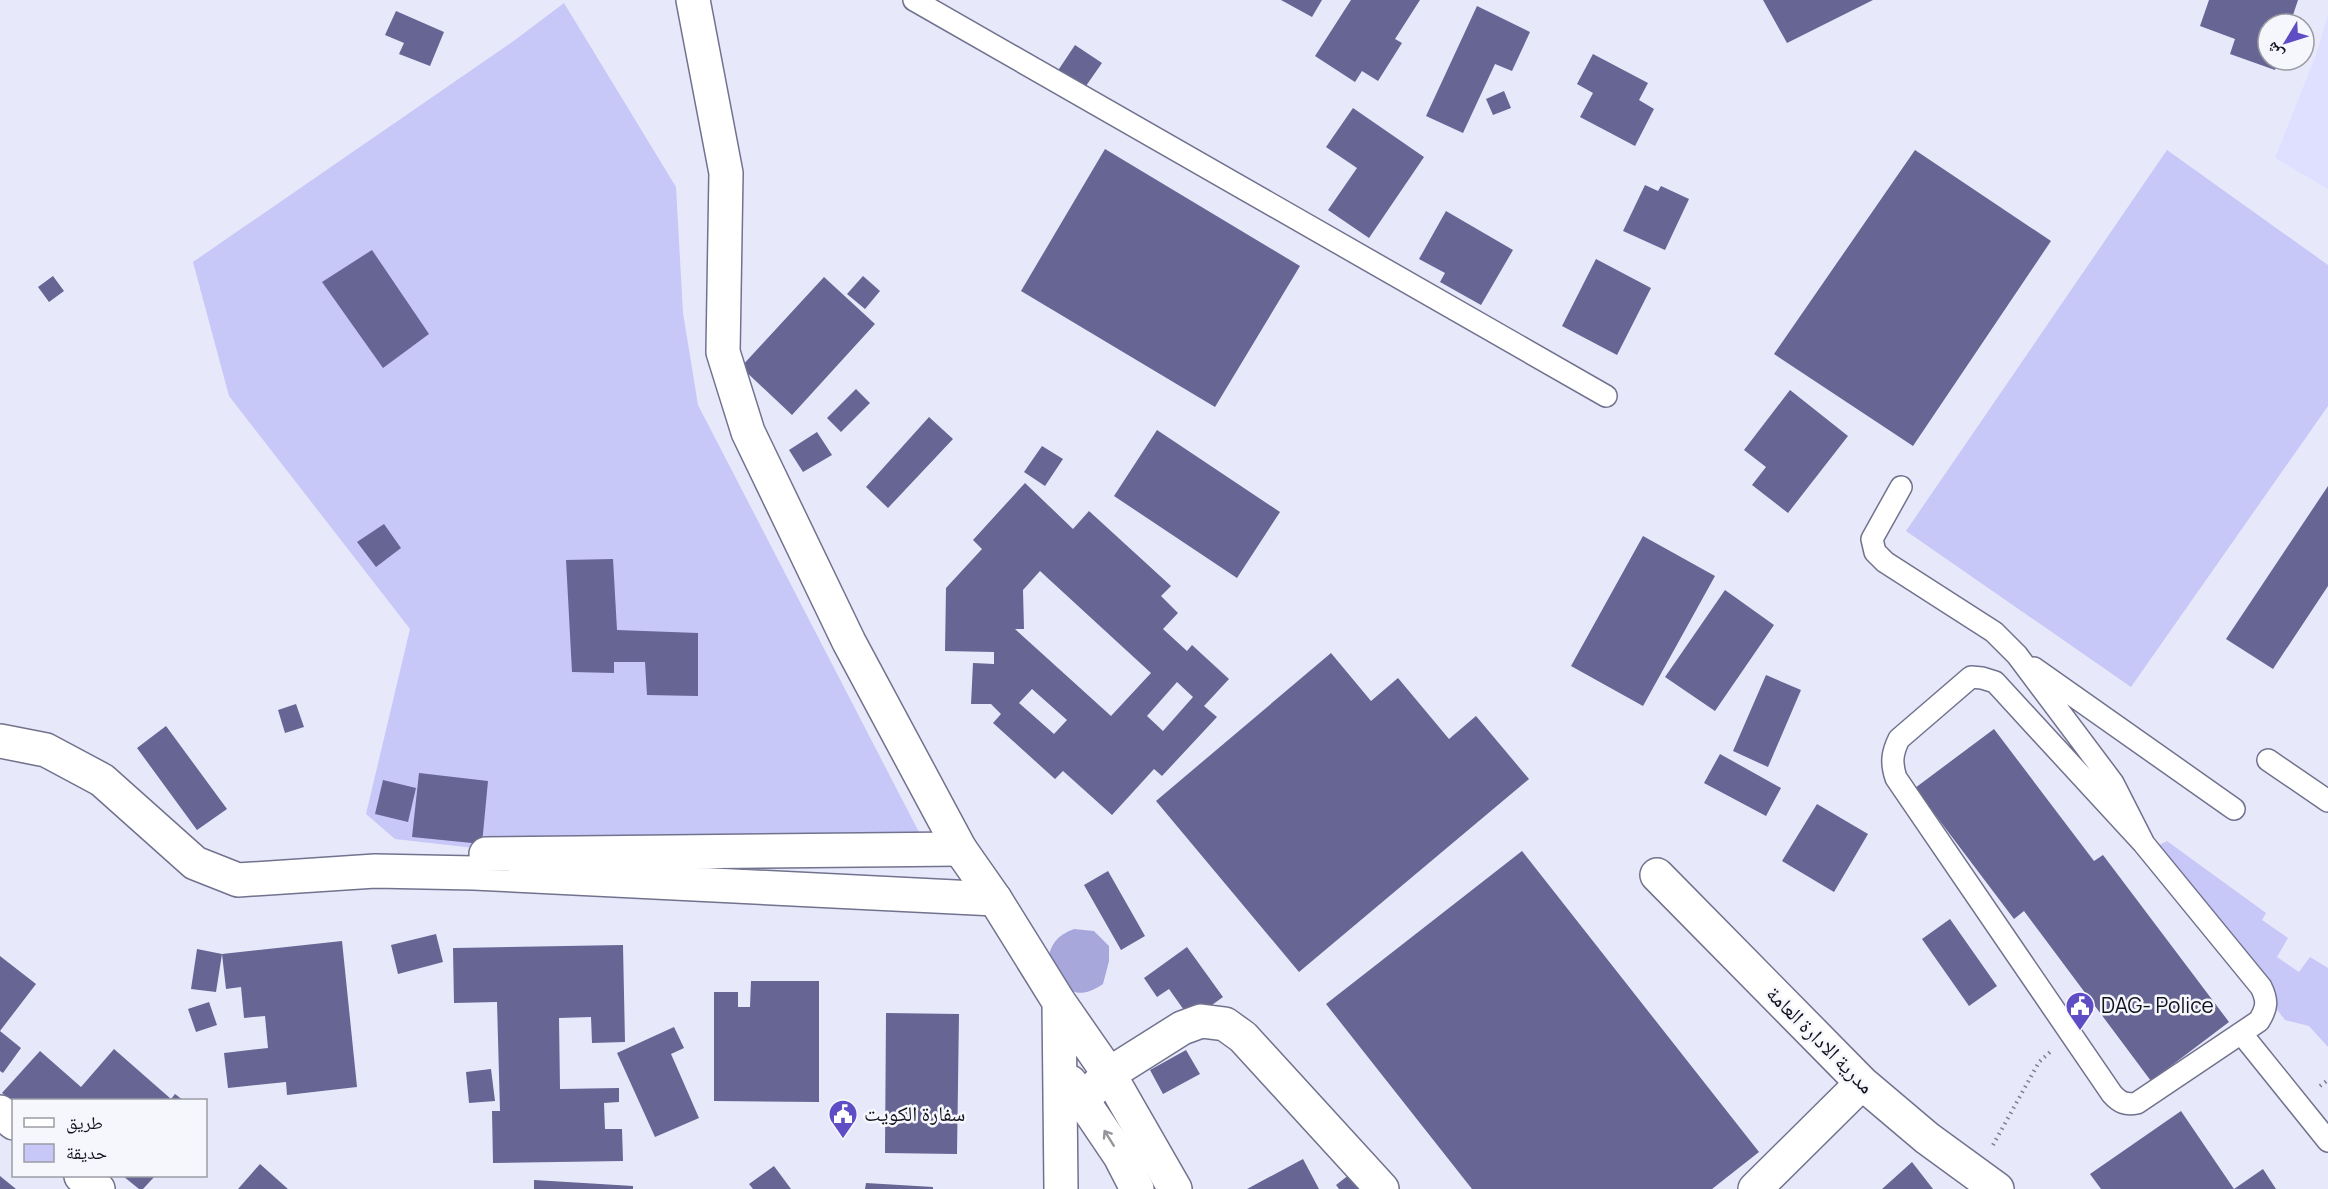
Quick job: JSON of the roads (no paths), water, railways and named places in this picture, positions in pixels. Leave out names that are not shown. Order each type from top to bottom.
[{"type":"street","points":[[693,0],[726,173],[723,352],[748,432],[849,642],[960,849],[995,899],[1059,1002],[1109,1074],[1175,1189]]},
{"type":"street","points":[[0,741],[46,750],[102,780],[195,863],[238,880],[375,871],[484,854],[960,849]]},
{"type":"street","points":[[375,871],[497,874],[995,899]]},
{"type":"street","name":"مدرية الادارة العامة","points":[[1657,875],[1862,1083],[1926,1138],[1987,1182]]},
{"type":"street","points":[[1059,1002],[1061,1189]]},
{"type":"street","points":[[1083,1099],[1109,1074],[1182,1028],[1201,1021],[1225,1024],[1243,1037],[1382,1189]]},
{"type":"street","points":[[1060,1069],[1083,1099],[1120,1156],[1137,1189]]},
{"type":"street","points":[[1755,1189],[1862,1083]]},
{"type":"street","points":[[0,1112],[12,1121]]},
{"type":"street","points":[[82,1177],[98,1189]]},
{"type":"lane","points":[[914,0],[1606,396]]},
{"type":"lane","points":[[1901,487],[1872,539],[1875,552],[1885,562],[1994,632],[2017,655],[2113,783],[2144,844]]},
{"type":"lane","points":[[2017,655],[2234,809]]},
{"type":"lane","points":[[1971,677],[1995,682],[2144,844],[2262,987],[2267,1000],[2265,1012],[2259,1021],[2137,1103],[2128,1105],[2119,1101],[2112,1094],[1896,778],[1892,765],[1893,751],[1899,739],[1971,677]]},
{"type":"lane","points":[[2268,760],[2328,801]]},
{"type":"lane","points":[[2241,1033],[2328,1141]]},
{"type":"place","name":"DAG- Police","points":[[2080,1032]]},
{"type":"place","name":"سفارة الكويت","points":[[843,1140]]}]
